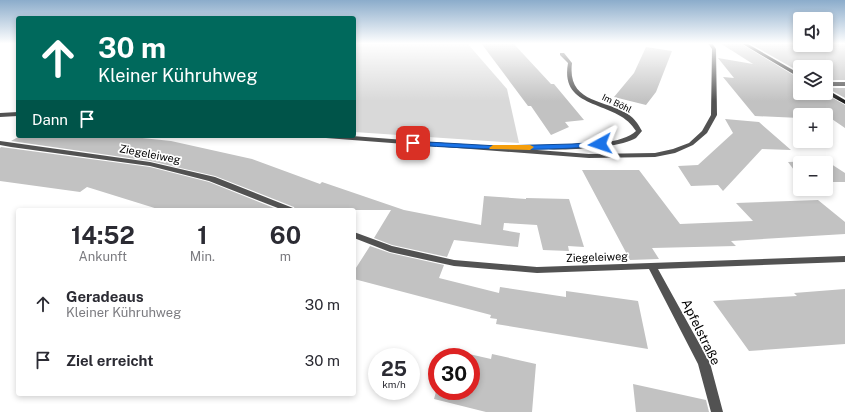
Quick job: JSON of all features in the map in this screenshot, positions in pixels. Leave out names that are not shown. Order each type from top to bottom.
[{"type":"main road","points":[[776,62],[793,72]]},
{"type":"main road","points":[[833,95],[845,102]]},
{"type":"street","name":"Im Böhl","points":[[498,148],[589,146],[628,140],[638,135],[638,126],[633,122],[621,114],[588,99],[574,90],[569,80],[569,62]]},
{"type":"street","points":[[355,138],[589,156],[655,155],[675,151],[691,144],[705,132],[714,115],[714,62]]},
{"type":"street","points":[[833,84],[845,84]]},
{"type":"street","points":[[0,115],[16,114]]},
{"type":"street","name":"Ziegeleiweg","points":[[0,142],[11,145],[150,164],[212,180],[285,208]]},
{"type":"street","name":"Ziegeleiweg","points":[[356,236],[390,249],[454,263],[537,270],[845,259]]},
{"type":"street","name":"Apfelstraße","points":[[652,267],[704,363],[717,412]]},
{"type":"shaded area","points":[[356,62],[484,62],[507,89],[519,143],[356,132]]},
{"type":"building","points":[[495,62],[531,62],[551,84],[554,84],[584,120],[565,122],[569,127],[551,135],[531,106],[528,106]]},
{"type":"building","points":[[639,62],[668,62],[656,92],[646,105],[614,97],[634,73]]},
{"type":"building","points":[[721,62],[753,64],[750,62],[772,62],[793,75],[793,100],[833,100],[833,98],[845,105],[845,128],[833,120],[833,108],[793,108],[793,118],[755,116],[723,77],[734,78]]},
{"type":"building","points":[[783,62],[793,62],[793,68]]},
{"type":"building","points":[[833,62],[845,62],[845,80],[833,80]]},
{"type":"building","points":[[833,88],[845,88],[845,98],[833,91]]},
{"type":"building","points":[[725,119],[759,122],[791,150],[762,149],[723,191],[718,185],[691,186],[678,166],[698,165],[733,133]]},
{"type":"building","points":[[16,138],[142,138],[171,141],[252,159],[320,184],[322,182],[404,210],[481,225],[484,196],[526,199],[569,199],[584,247],[568,246],[569,251],[543,250],[537,225],[504,223],[503,230],[520,233],[518,247],[454,240],[447,257],[392,245],[374,238],[391,210],[356,210],[356,208],[294,208],[215,176],[150,161],[11,141]]},
{"type":"building","points":[[0,148],[150,167],[209,182],[274,208],[155,208],[87,187],[80,192],[0,181]]},
{"type":"building","points":[[788,162],[793,162],[793,169]]},
{"type":"building","points":[[833,165],[845,173],[845,182],[833,182]]},
{"type":"building","points":[[582,170],[639,170],[680,224],[753,221],[736,203],[818,200],[845,222],[845,234],[731,241],[736,246],[652,248],[659,259],[630,260]]},
{"type":"building","points":[[370,246],[390,253],[444,265],[439,278],[499,293],[500,287],[566,297],[566,291],[638,301],[648,349],[496,324],[497,319],[490,318],[491,315],[356,280],[356,268]]},
{"type":"building","points":[[845,289],[845,344],[749,351],[713,301],[797,296],[794,293]]},
{"type":"building","points":[[492,354],[536,364],[532,412],[486,412],[438,400],[480,400],[480,356],[491,359]]},
{"type":"building","points":[[633,384],[706,400],[709,412],[636,412]]},
{"type":"slow traffic","points":[[493,148],[530,147]]},
{"type":"route","points":[[413,143],[498,148],[572,147],[600,144]]}]
